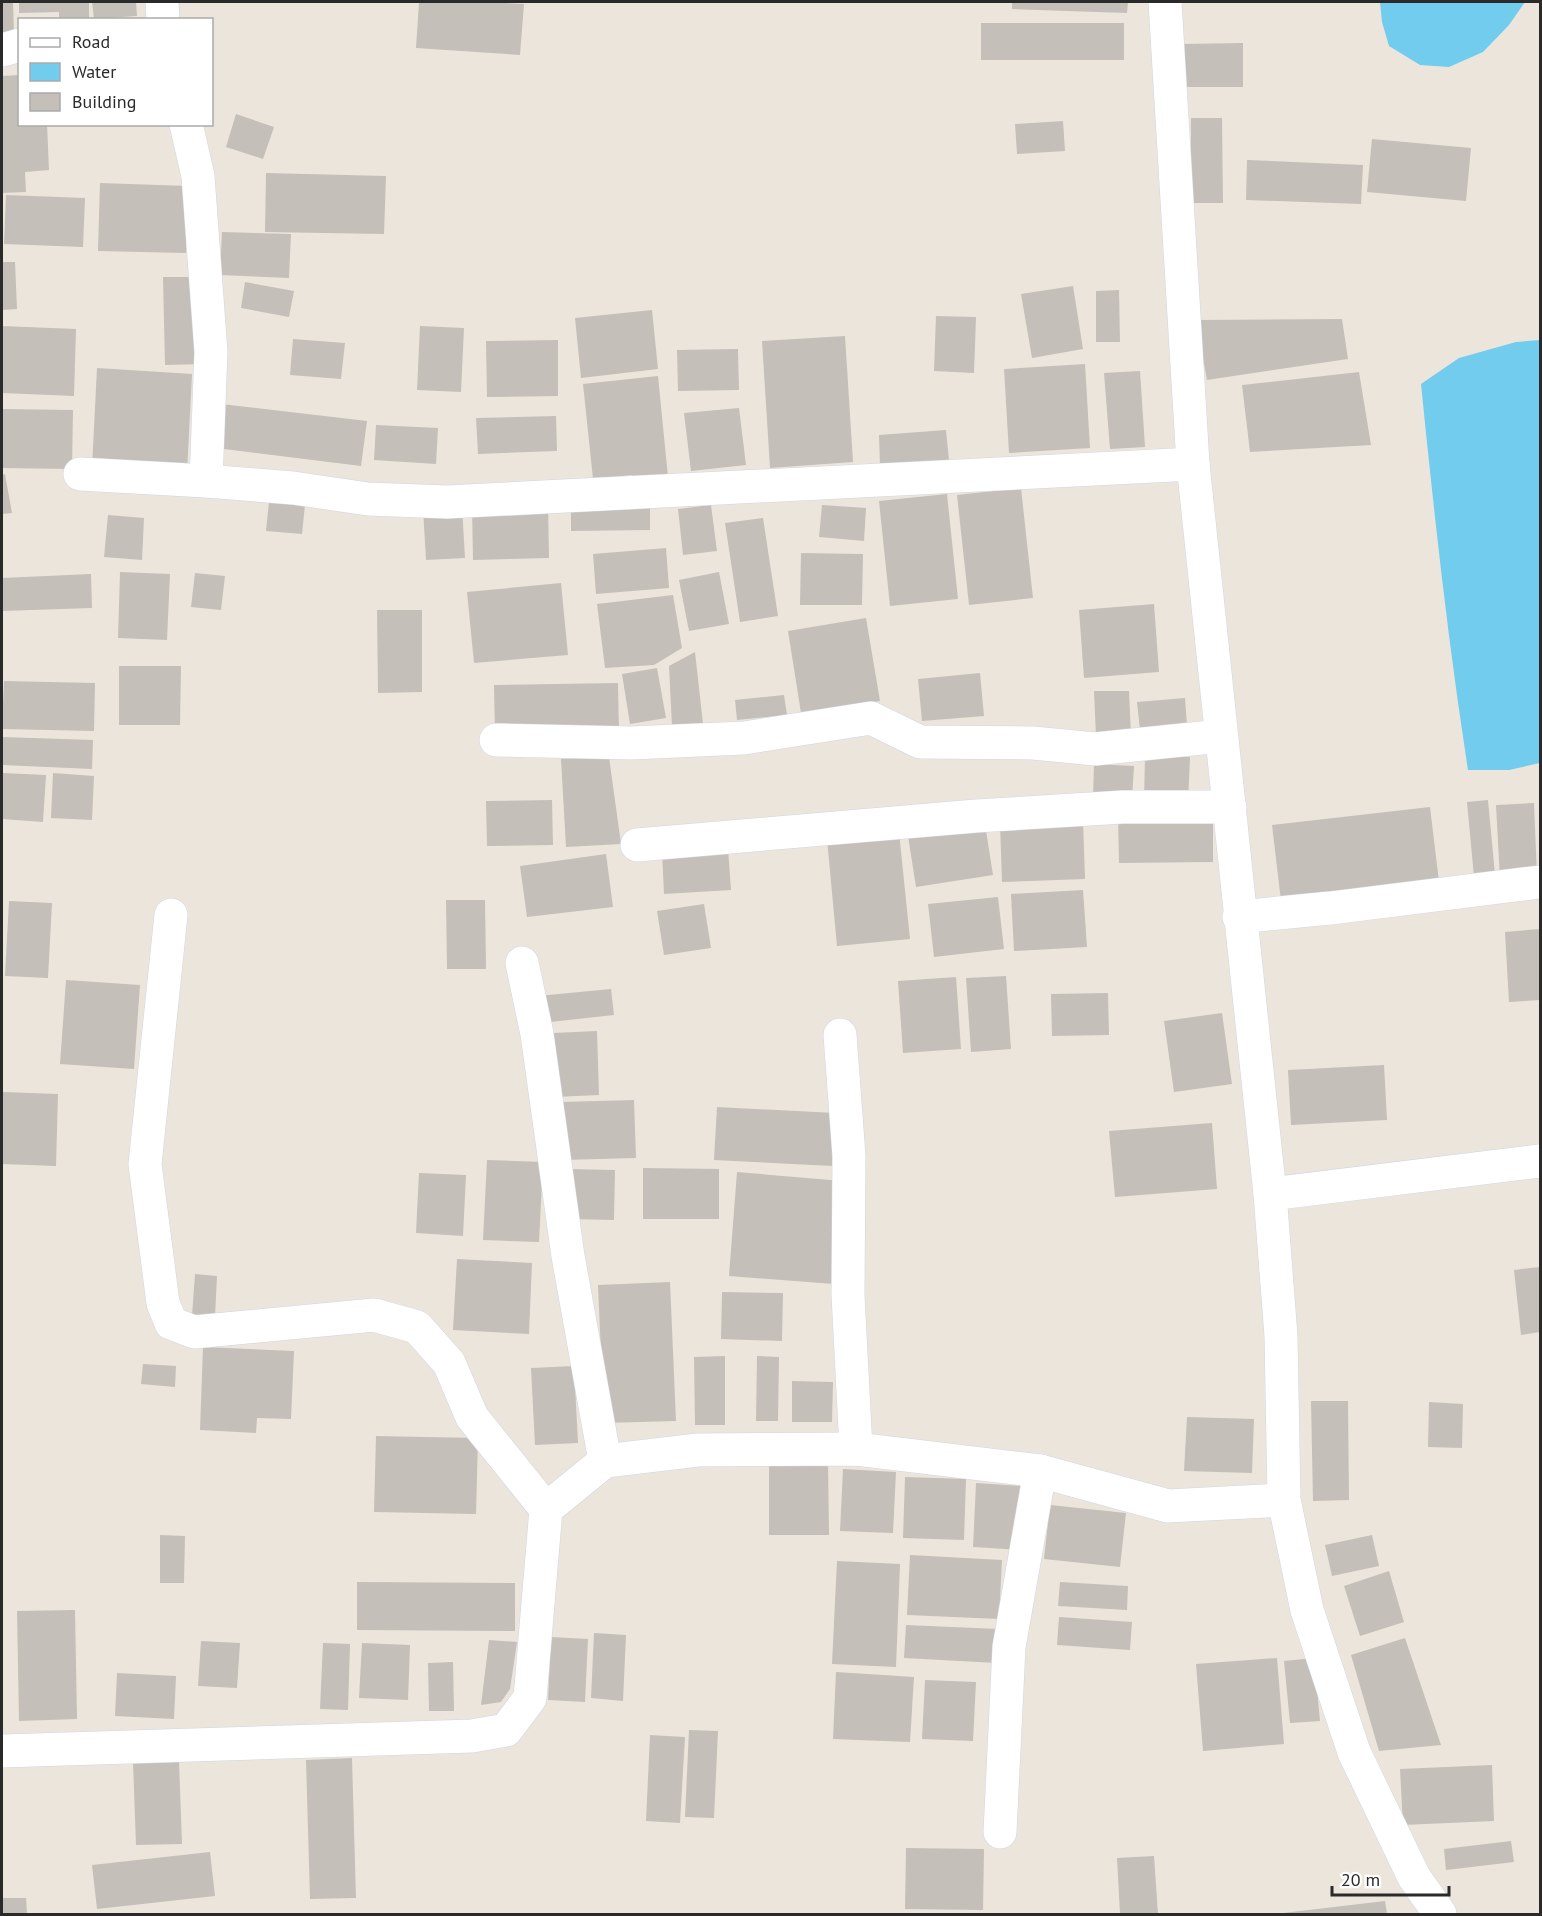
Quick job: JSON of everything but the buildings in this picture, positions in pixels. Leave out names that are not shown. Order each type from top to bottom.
[{"type":"street","points":[[162,2],[163,18]]},
{"type":"street","points":[[1165,2],[1192,464],[1230,807],[1281,1336],[1284,1500],[1307,1610],[1354,1752],[1414,1877],[1440,1914]]},
{"type":"street","points":[[2,51],[18,46]]},
{"type":"street","points":[[186,126],[198,176],[211,352],[206,480]]},
{"type":"street","points":[[80,474],[206,480],[293,488],[368,499],[447,502],[1192,464]]},
{"type":"street","points":[[496,740],[631,743],[744,738],[871,718],[920,742],[1033,743],[1095,749],[1221,736]]},
{"type":"street","points":[[638,845],[976,816],[1123,807],[1230,807]]},
{"type":"street","points":[[1239,917],[1540,882]]},
{"type":"street","points":[[2,1751],[472,1736],[506,1730],[530,1698],[546,1509],[472,1417],[449,1363],[417,1327],[374,1315],[194,1332],[171,1323],[163,1303],[144,1164],[171,915]]},
{"type":"street","points":[[522,963],[537,1034],[555,1176],[605,1461]]},
{"type":"street","points":[[840,1035],[849,1156],[848,1295],[856,1449]]},
{"type":"street","points":[[1269,1194],[1540,1161]]},
{"type":"street","points":[[546,1509],[605,1461],[698,1450],[856,1449],[1040,1471],[1168,1506],[1284,1500]]},
{"type":"street","points":[[1000,1832],[1009,1647],[1040,1471]]},
{"type":"water","points":[[1380,2],[1525,2],[1509,25],[1483,52],[1449,67],[1420,65],[1389,46],[1382,22]]},
{"type":"water","points":[[1540,340],[1540,763],[1509,770],[1468,770],[1442,577],[1421,384],[1459,358],[1516,342]]}]
